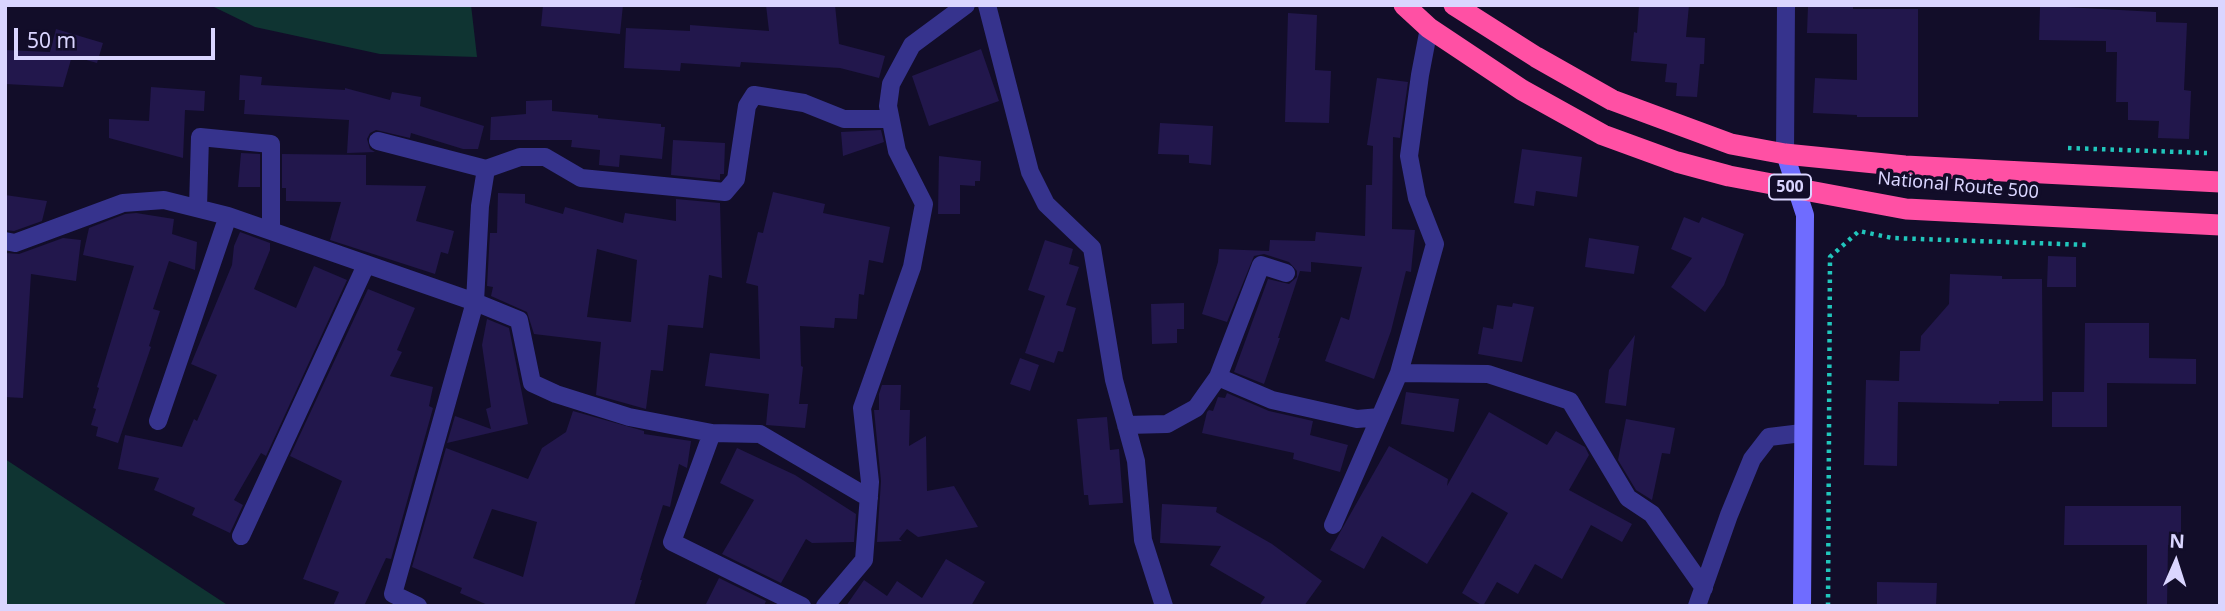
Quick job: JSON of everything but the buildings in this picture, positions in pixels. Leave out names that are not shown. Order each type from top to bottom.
[{"type":"highway","name":"National Route 500","points":[[1404,5],[1429,29],[1522,90],[1604,135],[1677,162],[1729,176],[1906,209],[2220,225]]},
{"type":"highway","name":"National Route 500","points":[[1454,5],[1536,57],[1612,100],[1731,144],[1785,154],[1905,166],[2220,182]]},
{"type":"street","points":[[825,606],[864,560],[870,482],[862,408],[912,267],[923,204],[897,151],[888,106],[891,84],[912,45],[966,5]]},
{"type":"street","points":[[987,5],[1030,172],[1046,204],[1092,248],[1114,380],[1136,461],[1143,540],[1164,606]]},
{"type":"street","points":[[1786,5],[1785,154],[1805,215],[1802,606]]},
{"type":"street","points":[[1333,524],[1399,373],[1435,244],[1417,198],[1409,156],[1429,29]]},
{"type":"street","points":[[378,141],[486,169],[520,157],[545,157],[581,178],[725,192],[736,179],[747,106],[754,94],[804,103],[844,118],[890,119]]},
{"type":"street","points":[[198,208],[200,137],[271,144],[271,231]]},
{"type":"street","points":[[418,606],[393,594],[475,302],[480,206],[486,169]]},
{"type":"street","points":[[5,241],[15,243],[122,203],[164,200],[228,216],[475,302],[519,320],[532,383],[556,394],[629,417],[712,433],[760,434],[869,498]]},
{"type":"street","points":[[158,421],[228,216]]},
{"type":"street","points":[[241,536],[366,265]]},
{"type":"street","points":[[1126,425],[1167,424],[1196,408],[1218,377],[1261,265],[1286,273]]},
{"type":"street","points":[[1399,373],[1488,374],[1570,401],[1628,498],[1652,513],[1704,588]]},
{"type":"street","points":[[1218,377],[1272,400],[1357,419],[1380,416]]},
{"type":"street","points":[[712,433],[672,542],[802,606]]},
{"type":"street","points":[[1698,606],[1729,515],[1752,459],[1769,436],[1802,433]]},
{"type":"path","points":[[1828,606],[1830,257],[1859,231],[1892,238],[2096,245]]},
{"type":"green space","points":[[210,5],[471,5],[477,57],[380,54],[255,27]]},
{"type":"green space","points":[[5,459],[229,606],[5,606]]}]
